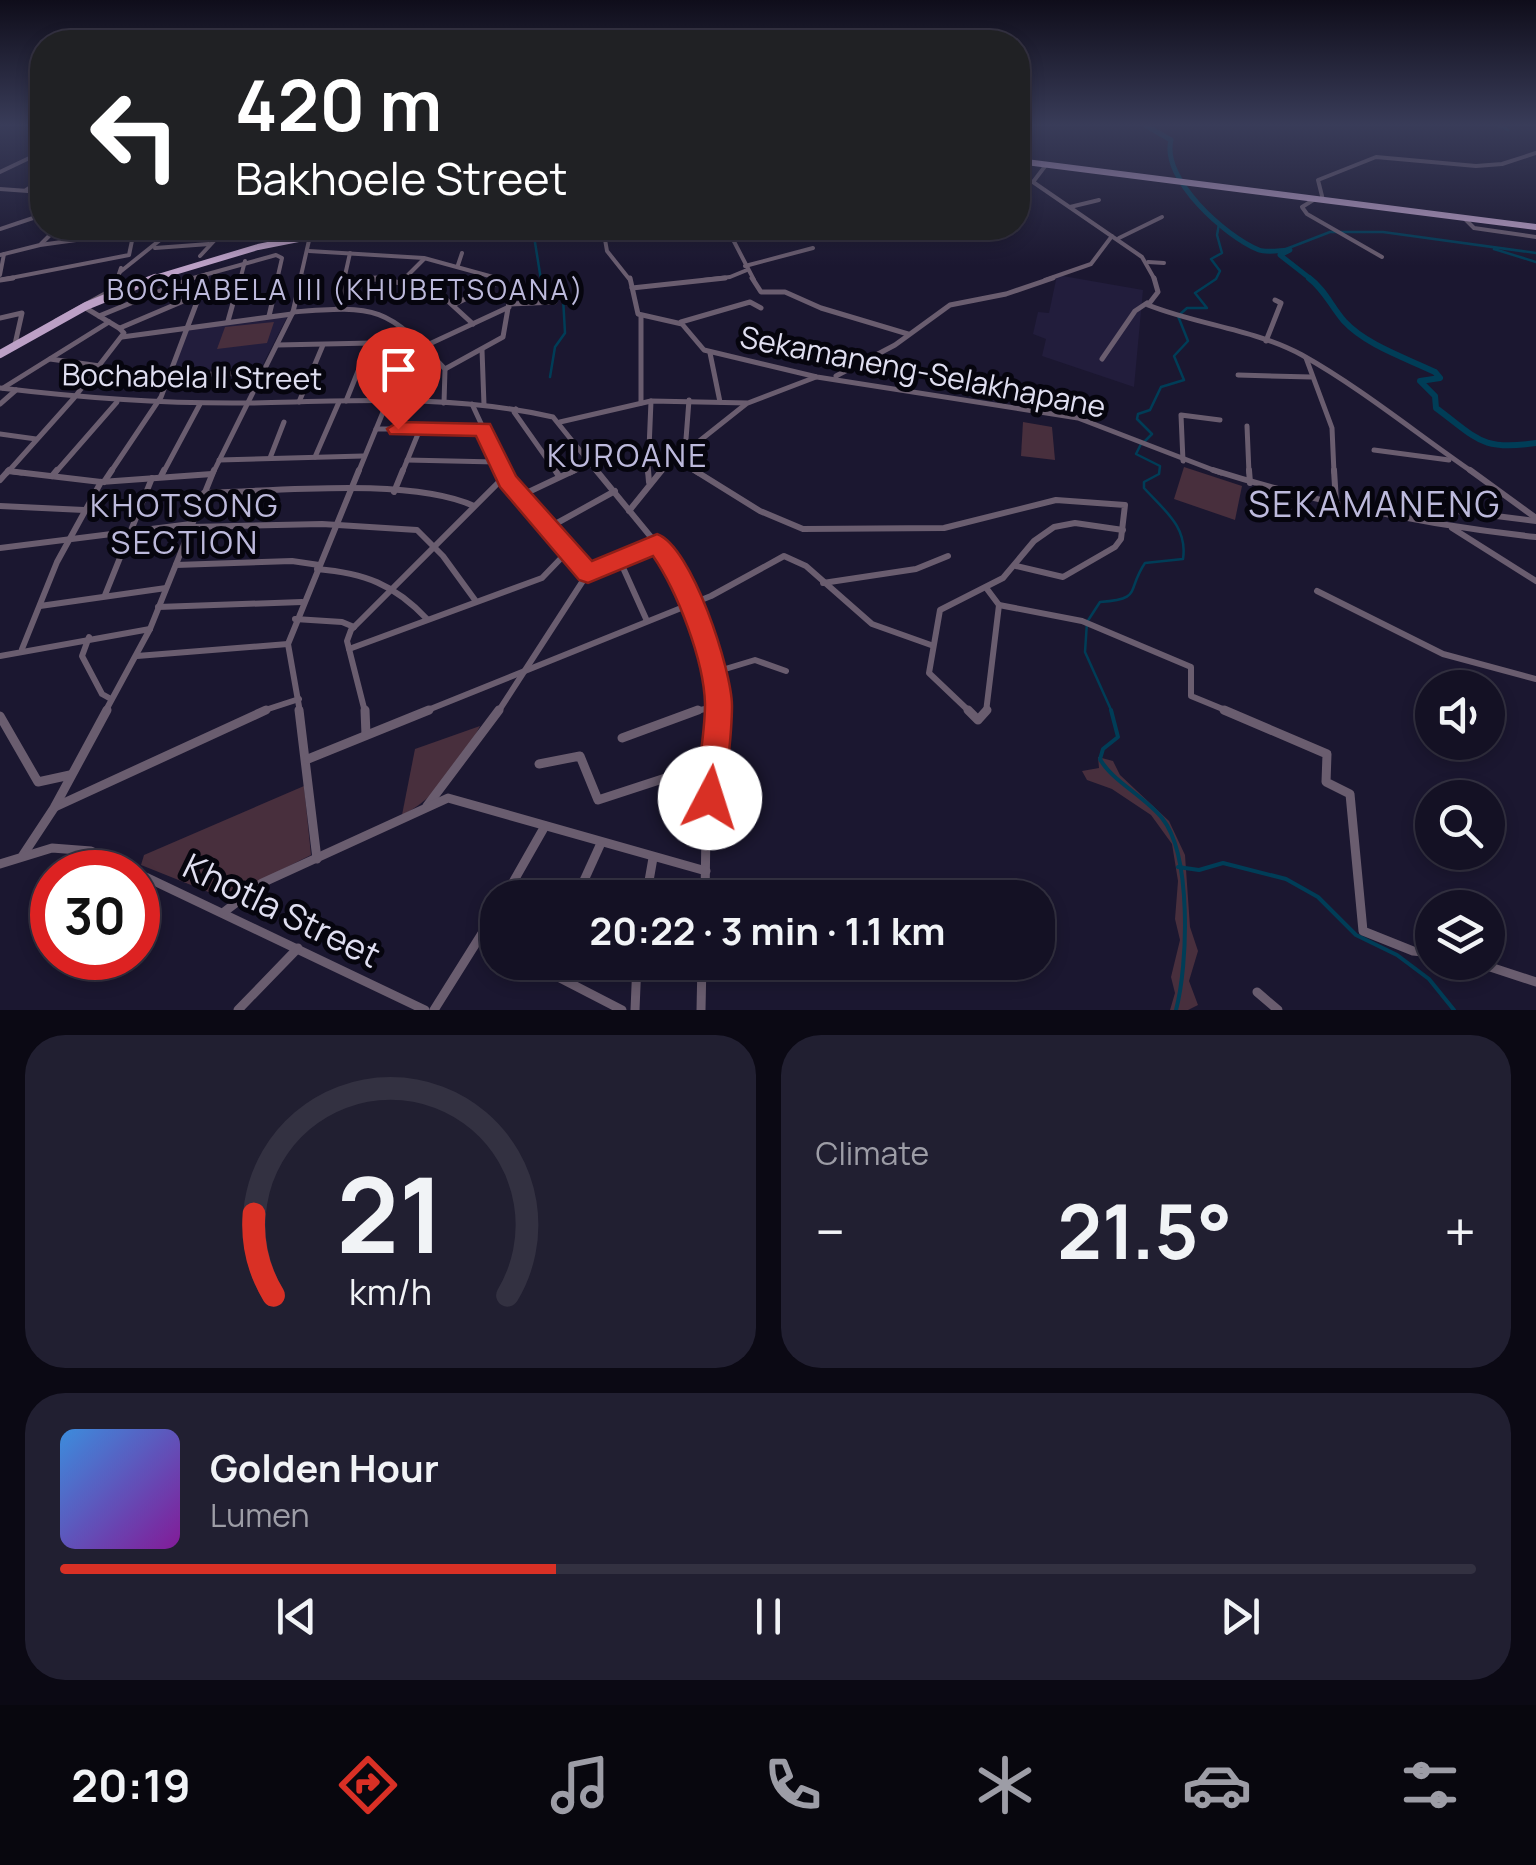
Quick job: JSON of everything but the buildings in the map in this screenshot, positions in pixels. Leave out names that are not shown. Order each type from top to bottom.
[{"type":"main road","points":[[1095,171],[1536,226]]},
{"type":"main road","points":[[0,354],[83,306],[186,264],[279,240]]},
{"type":"street","points":[[1041,171],[1033,182],[1148,262],[1164,263]]},
{"type":"street","points":[[1339,171],[1318,180],[1319,200],[1302,208],[1310,219],[1352,237],[1382,257]]},
{"type":"street","points":[[25,191],[30,188]]},
{"type":"street","points":[[0,189],[30,191]]},
{"type":"street","points":[[1069,208],[1099,200]]},
{"type":"street","points":[[836,377],[950,305],[1006,294],[1092,264],[1115,237],[1162,217]]},
{"type":"street","points":[[1463,217],[1474,228],[1536,237]]},
{"type":"street","points":[[0,229],[30,219]]},
{"type":"street","points":[[40,244],[44,240]]},
{"type":"street","points":[[69,240],[2,254],[0,278],[129,255],[132,240]]},
{"type":"street","points":[[56,321],[114,289],[120,270],[162,240]]},
{"type":"street","points":[[200,256],[213,240]]},
{"type":"street","points":[[23,855],[54,808],[150,629],[212,474],[292,312],[309,251],[304,240]]},
{"type":"street","points":[[605,240],[608,252],[630,278],[641,316],[640,403]]},
{"type":"street","points":[[733,240],[761,292],[785,292],[821,308],[909,334]]},
{"type":"street","points":[[152,249],[209,244]]},
{"type":"street","points":[[632,288],[730,277],[746,268],[814,248]]},
{"type":"street","points":[[309,251],[425,258],[458,264],[504,280],[510,286],[510,305],[503,337],[445,370]]},
{"type":"street","points":[[338,308],[350,253]]},
{"type":"street","points":[[458,264],[462,253]]},
{"type":"street","points":[[99,316],[142,295],[208,272],[276,255],[282,258],[269,316]]},
{"type":"street","points":[[400,283],[425,258]]},
{"type":"street","points":[[228,321],[246,261]]},
{"type":"street","points":[[1102,358],[1128,320],[1158,292],[1148,262]]},
{"type":"street","points":[[22,649],[38,606],[85,510],[156,403],[208,272]]},
{"type":"street","points":[[345,279],[379,278],[438,292],[473,324]]},
{"type":"street","points":[[452,304],[504,280]]},
{"type":"street","points":[[119,328],[200,294]]},
{"type":"street","points":[[1266,341],[1281,303],[1275,300]]},
{"type":"street","points":[[276,345],[422,344],[510,305],[555,302]]},
{"type":"street","points":[[641,316],[680,323],[750,302],[761,308]]},
{"type":"street","points":[[1148,303],[1171,316],[1266,341],[1306,358],[1450,460],[1520,504],[1536,520]]},
{"type":"street","points":[[0,479],[74,398],[121,338],[124,331],[83,306]]},
{"type":"street","points":[[121,338],[186,326],[363,306],[387,313],[445,370],[444,402]]},
{"type":"street","points":[[0,318],[22,313],[15,344]]},
{"type":"street","points":[[1,388],[109,322]]},
{"type":"street","name":"Sekamaneng-Selakhapane","points":[[680,323],[700,348],[711,352],[817,377],[1078,418],[1183,461],[1250,483],[1452,528],[1536,537]]},
{"type":"street","points":[[315,457],[369,344]]},
{"type":"street","points":[[299,402],[323,345]]},
{"type":"street","points":[[482,350],[484,405]]},
{"type":"street","points":[[711,352],[724,402],[732,414]]},
{"type":"street","points":[[1306,358],[1333,432],[1336,502]]},
{"type":"street","points":[[48,359],[100,366]]},
{"type":"street","points":[[140,375],[262,373]]},
{"type":"street","points":[[1238,375],[1312,377]]},
{"type":"street","points":[[629,511],[649,482],[732,414],[748,403],[817,377]]},
{"type":"street","name":"Bochabela II Street","points":[[1,388],[156,403],[444,402],[516,409],[560,422]]},
{"type":"street","points":[[0,404],[16,390]]},
{"type":"street","points":[[316,859],[308,759],[288,644],[388,400]]},
{"type":"street","points":[[684,452],[689,400]]},
{"type":"street","points":[[52,477],[118,401]]},
{"type":"street","points":[[649,482],[646,451],[651,401]]},
{"type":"street","points":[[706,880],[718,706],[692,603],[679,573],[560,422],[651,401],[748,403]]},
{"type":"street","points":[[105,595],[156,478],[201,403]]},
{"type":"street","points":[[472,404],[505,476],[565,555],[588,573]]},
{"type":"street","points":[[516,409],[514,412],[559,476]]},
{"type":"street","points":[[1183,461],[1181,415],[1220,420]]},
{"type":"street","points":[[270,459],[284,422]]},
{"type":"street","points":[[1247,426],[1250,483]]},
{"type":"street","points":[[376,429],[483,429]]},
{"type":"street","points":[[394,492],[420,429]]},
{"type":"street","points":[[0,434],[36,439]]},
{"type":"street","points":[[1374,450],[1450,460]]},
{"type":"street","points":[[219,460],[363,456]]},
{"type":"street","points":[[407,460],[496,462]]},
{"type":"street","points":[[678,460],[760,511],[802,528],[944,528],[1056,500],[1125,505],[1123,530],[1115,547],[1062,577],[1016,566]]},
{"type":"street","points":[[520,496],[592,462]]},
{"type":"street","points":[[8,472],[102,482],[212,474]]},
{"type":"street","points":[[366,734],[366,715],[347,641],[354,627],[505,476]]},
{"type":"street","points":[[204,493],[350,488],[452,496],[474,506]]},
{"type":"street","points":[[548,528],[614,491]]},
{"type":"street","points":[[0,506],[85,510]]},
{"type":"street","points":[[1456,511],[1536,520]]},
{"type":"street","points":[[999,605],[988,712],[978,720],[928,673],[940,610],[987,589],[1016,566],[1034,541],[1053,525],[1068,522],[1123,530]]},
{"type":"street","points":[[0,548],[191,526],[417,530],[435,547],[475,600]]},
{"type":"street","points":[[1452,528],[1536,580]]},
{"type":"street","points":[[428,806],[527,671],[588,573],[657,544]]},
{"type":"street","points":[[350,650],[542,578],[565,555]]},
{"type":"street","points":[[308,759],[692,603],[784,556],[802,565],[866,620],[888,632],[931,644]]},
{"type":"street","points":[[824,583],[916,569],[948,556]]},
{"type":"street","points":[[176,565],[292,561],[370,574],[395,586],[427,619]]},
{"type":"street","points":[[620,561],[648,620]]},
{"type":"street","points":[[38,606],[167,588]]},
{"type":"street","points":[[987,589],[999,605],[1082,621],[1191,667],[1191,696],[1326,754],[1326,782],[1350,794],[1364,930],[1415,951]]},
{"type":"street","points":[[1317,591],[1444,654],[1536,679]]},
{"type":"street","points":[[158,608],[302,602]]},
{"type":"street","points":[[296,620],[342,622],[354,627]]},
{"type":"street","points":[[1,657],[22,649],[150,629]]},
{"type":"street","points":[[89,637],[82,656],[102,694],[112,698]]},
{"type":"street","points":[[136,656],[288,644]]},
{"type":"street","points":[[712,673],[755,660],[786,671]]},
{"type":"street","points":[[54,808],[242,718],[300,699]]},
{"type":"street","points":[[622,738],[711,705],[718,706]]},
{"type":"street","points":[[0,716],[38,782],[72,774]]},
{"type":"street","points":[[539,764],[580,756],[598,800],[693,770],[712,770]]},
{"type":"street","points":[[224,912],[262,883],[428,806],[456,798],[706,871]]},
{"type":"street","points":[[514,880],[544,826]]},
{"type":"street","points":[[584,880],[601,843]]},
{"type":"street","name":"Khotla Street","points":[[0,864],[52,848],[91,851],[425,1010]]},
{"type":"street","points":[[649,880],[652,858]]},
{"type":"street","points":[[434,1010],[480,940]]},
{"type":"street","points":[[238,1010],[298,948]]},
{"type":"street","points":[[1505,972],[1536,982]]},
{"type":"street","points":[[565,980],[622,1010]]},
{"type":"street","points":[[635,1010],[636,980]]},
{"type":"street","points":[[701,1010],[702,980]]},
{"type":"street","points":[[1257,992],[1278,1010]]},
{"type":"shaded area","points":[[1057,275],[1143,290],[1134,387],[1042,356],[1046,339],[1033,334],[1038,312],[1049,313]]},
{"type":"shaded area","points":[[288,315],[260,370],[174,369],[189,328]]},
{"type":"shaded area","points":[[274,322],[267,343],[217,349],[225,327]]},
{"type":"shaded area","points":[[1023,422],[1052,427],[1055,460],[1021,456]]},
{"type":"shaded area","points":[[1184,467],[1242,486],[1235,520],[1174,499]]},
{"type":"shaded area","points":[[480,726],[447,777],[426,799],[402,815],[415,749]]},
{"type":"shaded area","points":[[1098,757],[1113,761],[1120,775],[1169,821],[1185,855],[1190,927],[1198,951],[1189,981],[1198,1005],[1188,1010],[1170,1010],[1175,993],[1171,977],[1180,940],[1175,919],[1178,881],[1172,844],[1151,815],[1112,789],[1087,780],[1082,771],[1099,768]]},
{"type":"shaded area","points":[[304,786],[311,855],[255,883],[231,901],[160,873],[160,850],[156,850]]},
{"type":"waterway","points":[[1176,171],[1198,204],[1230,232],[1259,250],[1290,250],[1280,255],[1312,280]]},
{"type":"waterway","points":[[1145,441],[1152,434],[1137,419],[1138,414],[1150,410],[1161,387],[1184,380],[1174,356],[1188,341],[1178,316],[1187,308],[1207,308],[1195,293],[1216,279],[1220,271],[1211,259],[1222,253],[1217,235],[1219,224]]},
{"type":"waterway","points":[[1286,249],[1330,232],[1383,232],[1536,253]]},
{"type":"waterway","points":[[535,240],[541,280],[563,297],[565,333],[555,347],[550,377]]},
{"type":"waterway","points":[[1494,249],[1536,262]]},
{"type":"waterway","points":[[1309,278],[1353,330],[1435,372],[1440,378],[1420,381],[1435,396],[1436,408],[1462,428],[1491,444],[1536,443]]},
{"type":"waterway","points":[[1112,712],[1085,652],[1087,622],[1100,602],[1122,599],[1132,592],[1145,563],[1183,559],[1178,528],[1144,488],[1144,482],[1159,474],[1160,466],[1136,454],[1141,444]]},
{"type":"waterway","points":[[1111,710],[1118,737],[1103,749],[1100,759],[1162,818],[1172,835],[1181,867]]},
{"type":"waterway","points":[[1181,867],[1199,870],[1223,863],[1286,879],[1318,897],[1356,935],[1397,955],[1429,979],[1454,1010]]},
{"type":"waterway","points":[[1176,1010],[1185,939],[1181,867]]},
{"type":"district","name":"BOCHABELA III (KHUBETSOANA)","points":[[346,289]]},
{"type":"district","name":"KUROANE","points":[[628,455]]},
{"type":"district","name":"SEKAMANENG","points":[[1375,504]]},
{"type":"district","name":"KHOTSONG SECTION","points":[[185,524]]},
{"type":"route","points":[[398,429],[483,429],[508,481],[588,573],[657,544],[678,571],[690,596],[717,686],[710,798]]}]
